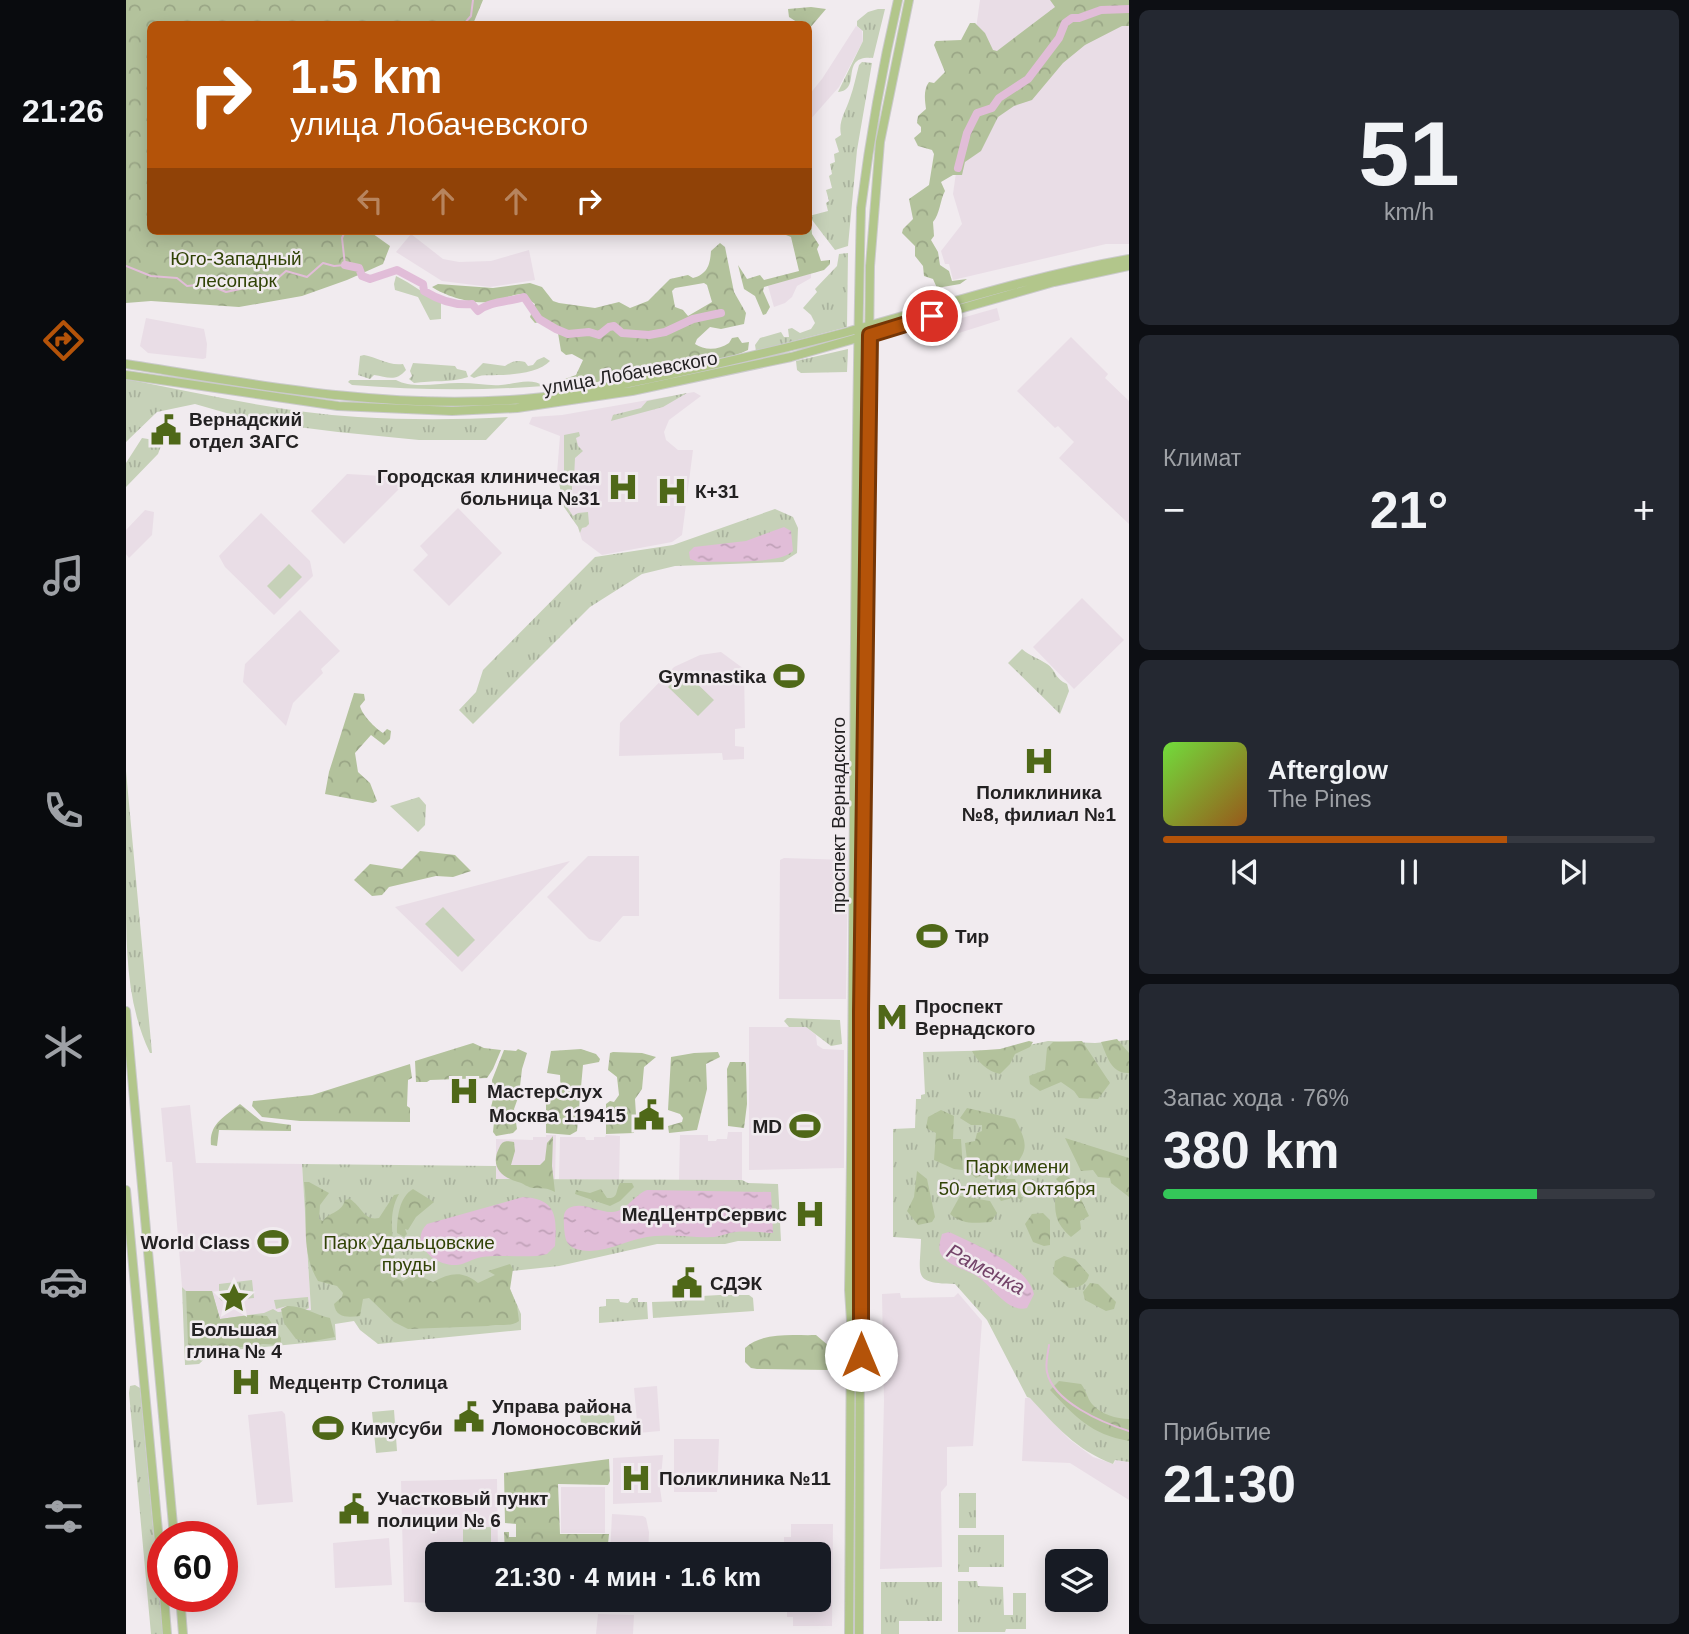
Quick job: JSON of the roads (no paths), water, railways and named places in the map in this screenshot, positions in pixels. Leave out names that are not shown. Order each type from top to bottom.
[{"type":"main road","name":"проспект Вернадского","points":[[849,1634],[849,1283],[861,208],[883,63],[898,0]]},
{"type":"main road","name":"проспект Вернадского","points":[[859,1634],[861,1012],[870,266],[880,142],[909,0]]},
{"type":"main road","name":"улица Лобачевского","points":[[126,364],[338,397],[440,402],[508,401],[626,384],[767,353],[1033,280],[1129,259]]},
{"type":"main road","name":"улица Лобачевского","points":[[126,374],[338,406],[452,411],[508,409],[632,391],[779,360],[1031,288],[1129,266]]},
{"type":"main road","points":[[126,1011],[173,1521]]},
{"type":"main road","points":[[126,1190],[157,1521]]},
{"type":"main road","points":[[165,1612],[167,1634]]},
{"type":"main road","points":[[181,1612],[183,1634]]},
{"type":"water","points":[[784,527],[791,531],[793,551],[786,555],[748,561],[698,562],[690,559],[689,552],[694,547],[746,541]]},
{"type":"water","points":[[647,1190],[771,1192],[773,1233],[735,1232],[714,1237],[655,1236],[606,1249],[586,1251],[576,1249],[568,1243],[564,1219],[569,1208],[579,1206],[616,1212]]},
{"type":"water","points":[[523,1197],[543,1201],[555,1218],[555,1246],[547,1254],[482,1257],[456,1265],[440,1262],[422,1246],[422,1231],[427,1224]]},
{"type":"water","points":[[949,1232],[986,1249],[1021,1273],[1034,1294],[1027,1308],[1021,1309],[1008,1304],[981,1279],[946,1260],[940,1253],[939,1245],[942,1234]]},
{"type":"waterway","points":[[467,21],[471,16],[473,0]]},
{"type":"waterway","points":[[958,168],[967,133],[977,113],[992,108],[999,98],[1028,79],[1059,38],[1065,23],[1072,18],[1101,10],[1129,9]]},
{"type":"waterway","points":[[126,266],[151,276],[177,278],[187,286],[207,284],[226,292],[250,287],[260,275],[278,278],[286,271],[307,277],[323,263],[345,265],[343,235]]},
{"type":"waterway","points":[[345,265],[359,268],[362,276],[370,279],[397,270],[423,284],[424,291],[441,300],[472,304],[478,311],[494,303],[524,297],[539,319],[568,334],[589,332],[599,335],[614,326],[622,333],[649,335],[665,332],[693,319],[721,313]]},
{"type":"waterway","name":"Раменка","points":[[1049,1345],[1047,1372],[1059,1393],[1080,1410],[1129,1431]]},
{"type":"place","name":"Вернадский отдел ЗАГС","points":[[166,430]]},
{"type":"place","name":"Городская клиническая больница №31","points":[[623,487]]},
{"type":"place","name":"К+31","points":[[672,491]]},
{"type":"place","name":"Gymnastika","points":[[789,676]]},
{"type":"place","name":"Поликлиника №8, филиал №1","points":[[1039,761]]},
{"type":"place","name":"Тир","points":[[932,936]]},
{"type":"place","name":"Проспект Вернадского","points":[[892,1017]]},
{"type":"place","name":"МастерСлух","points":[[464,1091]]},
{"type":"place","name":"Москва 119415","points":[[649,1115]]},
{"type":"place","name":"MD","points":[[805,1126]]},
{"type":"place","name":"МедЦентрСервис","points":[[810,1214]]},
{"type":"place","name":"World Class","points":[[273,1242]]},
{"type":"place","name":"СДЭК","points":[[687,1283]]},
{"type":"place","name":"Большая глина № 4","points":[[234,1298]]},
{"type":"place","name":"Медцентр Столица","points":[[246,1382]]},
{"type":"place","name":"Управа района Ломоносовский","points":[[469,1417]]},
{"type":"place","name":"Кимусуби","points":[[328,1428]]},
{"type":"place","name":"Поликлиника №11","points":[[636,1478]]},
{"type":"place","name":"Участковый пункт полиции № 6","points":[[354,1509]]},
{"type":"park label","name":"Юго-Западный лесопарк","points":[[236,269]]},
{"type":"park label","name":"Парк имени 50-летия Октября","points":[[1017,1177]]},
{"type":"park label","name":"Парк Удальцовские пруды","points":[[409,1253]]}]
